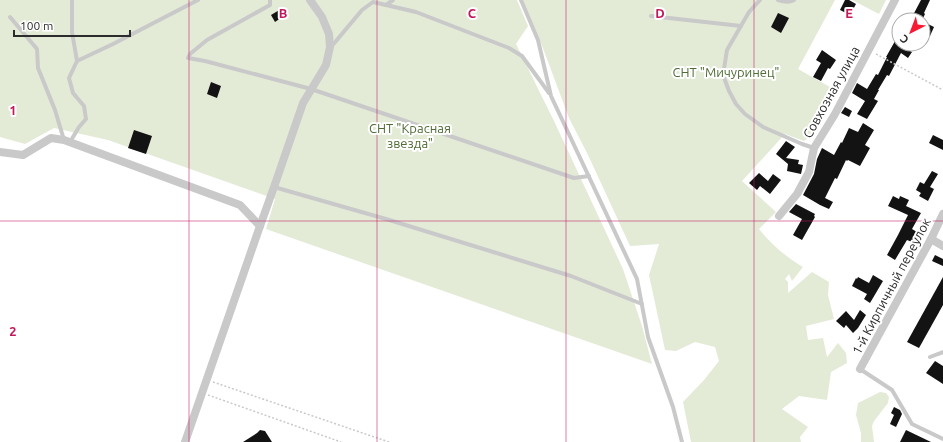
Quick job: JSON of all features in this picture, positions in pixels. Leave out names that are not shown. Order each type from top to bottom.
[{"type":"street","points":[[185,442],[303,103],[326,65],[330,48],[329,34],[322,17],[310,0]]},
{"type":"street","name":"Совхозная улица","points":[[779,216],[797,194],[809,172],[814,148],[835,114],[895,0]]},
{"type":"street","points":[[0,152],[23,155],[51,138],[67,141],[240,205],[260,226]]},
{"type":"street","name":"1-й Кирпичный переулок","points":[[860,369],[931,239],[943,214]]},
{"type":"street","points":[[931,239],[943,246]]},
{"type":"lane","points":[[10,17],[37,49],[38,68],[67,141],[86,119],[84,106],[74,93],[69,78],[77,61],[72,32],[72,0]]},
{"type":"lane","points":[[77,61],[198,0]]},
{"type":"lane","points":[[270,0],[270,5],[207,40],[190,54],[188,58],[205,61],[311,89],[574,178],[589,176]]},
{"type":"lane","points":[[386,5],[393,0]]},
{"type":"lane","points":[[521,0],[538,40],[551,96]]},
{"type":"lane","points":[[760,0],[754,6],[727,50],[723,75],[736,104],[745,114],[763,127],[814,148]]},
{"type":"lane","points":[[778,0],[782,2],[790,2],[794,0]]},
{"type":"lane","points":[[330,48],[362,10],[373,2],[416,12],[509,48],[522,56],[551,96],[637,279],[648,337],[673,407],[682,442]]},
{"type":"lane","points":[[651,16],[741,26]]},
{"type":"lane","points":[[274,187],[386,219],[572,276],[642,304]]},
{"type":"lane","points":[[930,357],[943,352]]},
{"type":"lane","points":[[860,369],[892,390],[912,424],[943,439]]},
{"type":"path","points":[[869,50],[943,90]]},
{"type":"path","points":[[206,380],[388,442]]},
{"type":"path","points":[[202,393],[340,442]]},
{"type":"green space","name":"СНТ \"Красная звезда\"","points":[[0,0],[517,0],[528,26],[516,44],[554,121],[623,269],[642,326],[652,364],[266,229],[275,199],[108,140],[54,128],[25,144],[0,137]]},
{"type":"green space","name":"СНТ \"Мичуринец\"","points":[[523,0],[835,0],[798,69],[837,91],[814,133],[804,141],[785,134],[742,181],[776,212],[759,229],[779,250],[803,267],[792,281],[789,274],[785,279],[788,282],[788,293],[812,272],[829,282],[828,295],[834,319],[806,326],[808,340],[823,338],[827,357],[838,343],[846,353],[847,363],[831,372],[827,400],[799,396],[782,409],[808,427],[800,437],[801,442],[691,442],[683,402],[704,380],[719,361],[715,347],[695,342],[676,351],[665,350],[649,275],[659,244],[630,246],[588,155],[569,118],[538,35]]},
{"type":"green space","points":[[852,0],[886,0],[879,14]]},
{"type":"green space","points":[[880,392],[886,393],[889,397],[888,403],[874,421],[872,426],[874,442],[861,442],[861,433],[856,415],[858,403]]},
{"type":"building","points":[[845,0],[849,0],[856,4],[850,15],[840,10]]},
{"type":"building","points":[[921,0],[930,0],[924,12],[915,12]]},
{"type":"building","points":[[281,9],[285,15],[275,22],[271,15]]},
{"type":"building","points":[[778,13],[789,18],[781,33],[771,27]]},
{"type":"building","points":[[931,26],[934,27],[931,34]]},
{"type":"building","points":[[891,48],[891,52],[912,52],[908,58],[901,53],[889,76],[887,75],[878,90],[874,99],[878,101],[867,119],[857,114],[865,101],[852,93],[857,83],[867,89],[876,74],[878,75]]},
{"type":"building","points":[[822,50],[836,60],[830,69],[828,68],[821,81],[813,77],[821,63],[816,60]]},
{"type":"building","points":[[211,82],[221,86],[217,98],[207,94]]},
{"type":"building","points":[[845,107],[852,111],[849,117],[841,113]]},
{"type":"building","points":[[863,123],[874,130],[865,145],[870,148],[860,166],[846,160],[837,179],[835,178],[825,198],[833,202],[829,209],[803,195],[814,174],[817,159],[822,148],[834,155],[849,128],[858,132]]},
{"type":"building","points":[[134,130],[152,136],[146,154],[128,148]]},
{"type":"building","points":[[933,135],[943,140],[943,150],[929,143]]},
{"type":"building","points":[[786,141],[795,147],[786,158],[799,160],[798,164],[803,165],[801,174],[787,171],[788,164],[776,154]]},
{"type":"building","points":[[932,171],[938,174],[930,187],[934,189],[928,201],[919,196],[921,193],[916,190],[920,182],[924,184]]},
{"type":"building","points":[[759,173],[768,181],[773,174],[781,180],[770,194],[760,186],[757,190],[749,183]]},
{"type":"building","points":[[893,196],[899,199],[900,196],[909,200],[906,206],[921,213],[912,229],[917,232],[912,242],[907,240],[895,260],[887,255],[908,215],[888,206]]},
{"type":"building","points":[[796,204],[815,214],[815,217],[802,240],[793,235],[802,219],[789,212]]},
{"type":"building","points":[[935,255],[943,259],[943,266],[932,261]]},
{"type":"building","points":[[873,275],[883,281],[870,303],[864,299],[867,294],[852,286],[858,277],[869,283]]},
{"type":"building","points":[[943,277],[943,305],[919,348],[907,342]]},
{"type":"building","points":[[860,310],[866,315],[853,333],[846,325],[844,328],[836,321],[846,311],[854,320]]},
{"type":"building","points":[[935,361],[943,366],[943,384],[926,373]]},
{"type":"building","points":[[894,407],[900,410],[902,414],[896,427],[890,424],[894,415],[891,413]]},
{"type":"building","points":[[260,430],[265,431],[272,442],[243,442],[257,433]]},
{"type":"building","points":[[906,430],[931,442],[900,442]]}]
